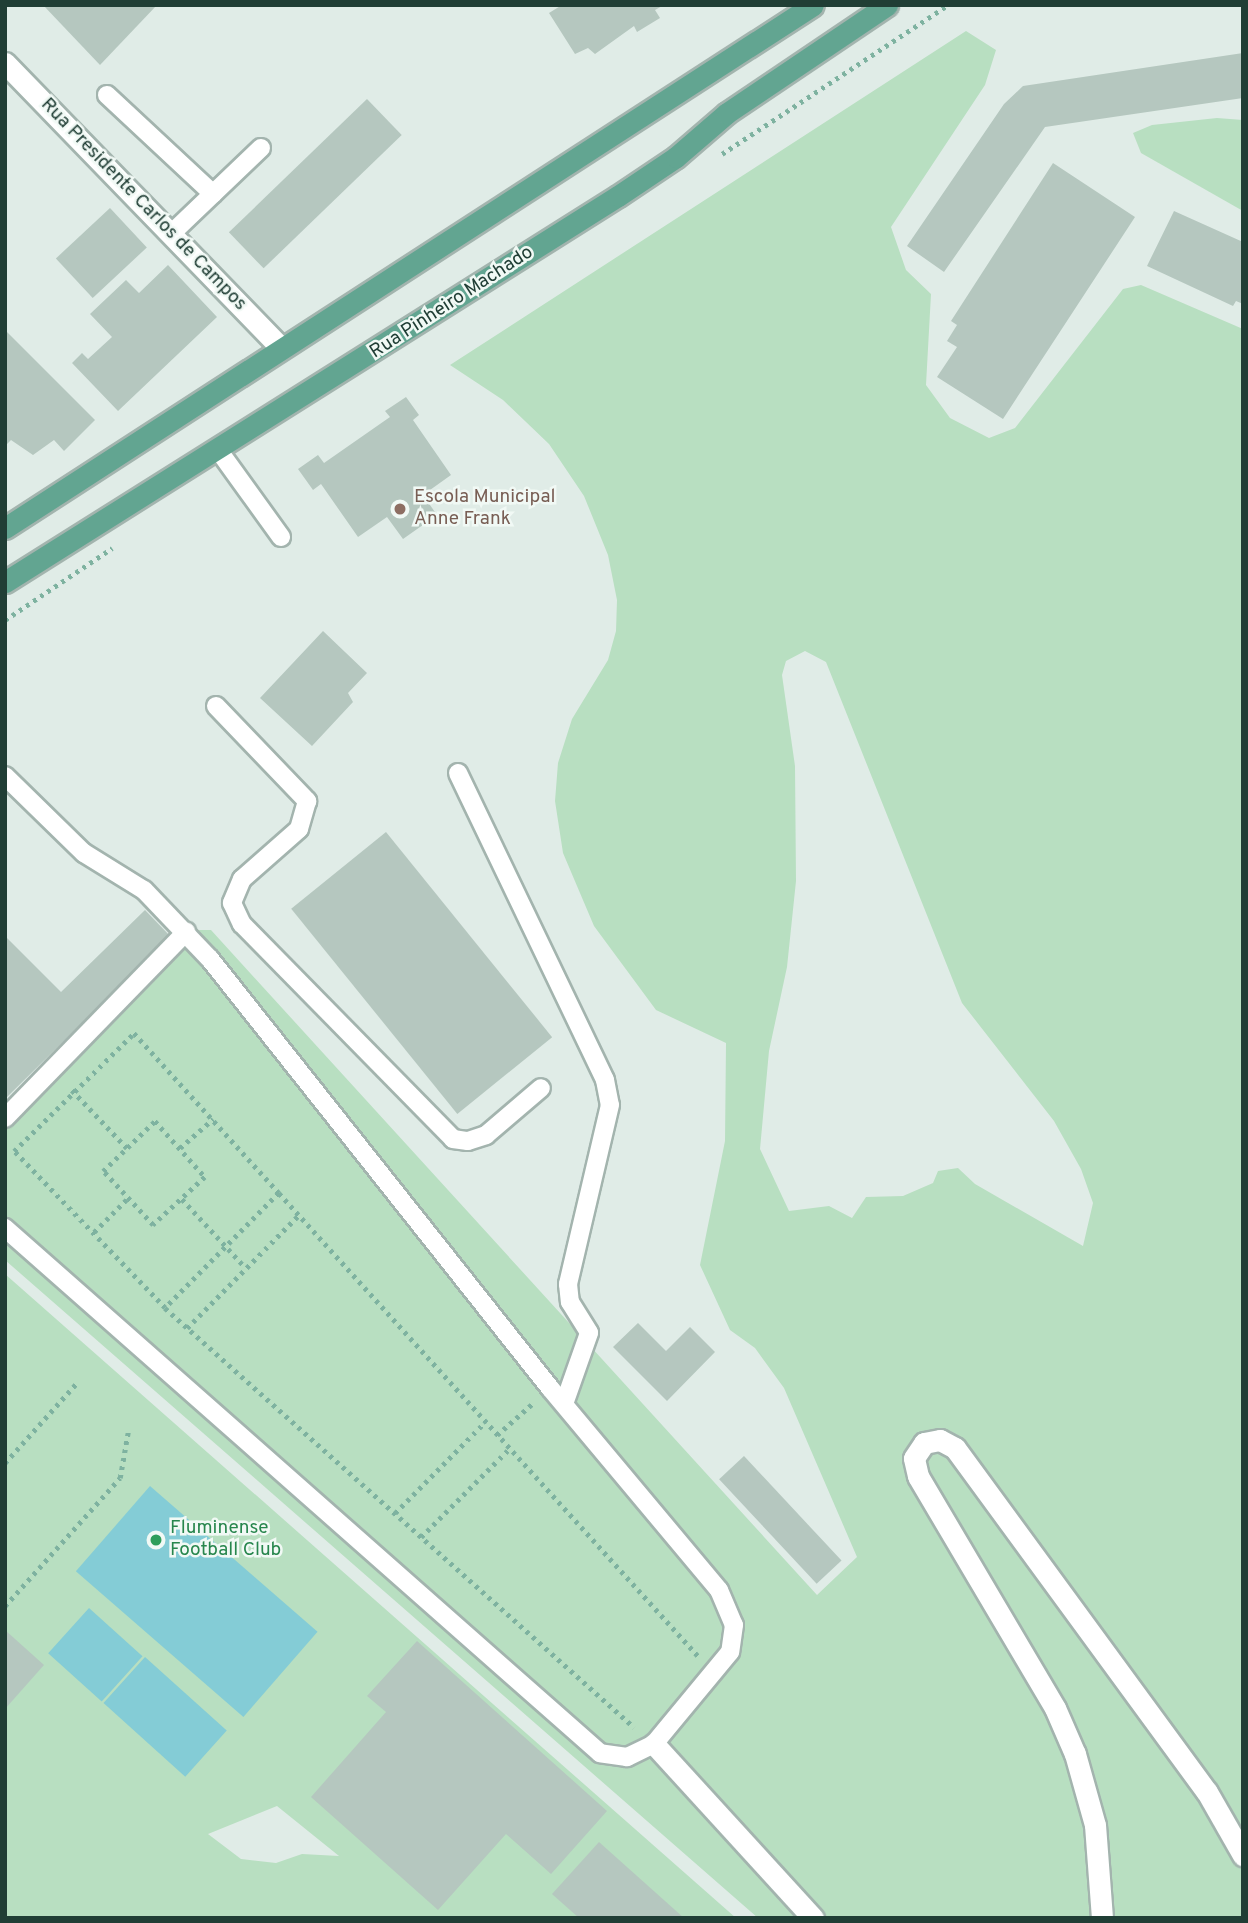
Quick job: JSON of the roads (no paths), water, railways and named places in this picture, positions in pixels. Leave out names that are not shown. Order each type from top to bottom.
[{"type":"main road","points":[[5,528],[813,5]]},
{"type":"main road","name":"Rua Pinheiro Machado","points":[[5,582],[219,451],[676,157],[727,113],[887,5]]},
{"type":"street","name":"Rua Presidente Carlos de Campos","points":[[5,63],[281,348]]},
{"type":"street","points":[[1102,1918],[1095,1825],[1075,1754],[1055,1708],[918,1476],[914,1458],[924,1443],[940,1440],[955,1448],[1207,1792],[1243,1855]]},
{"type":"street","points":[[654,1744],[813,1918]]},
{"type":"lane","points":[[107,95],[213,194]]},
{"type":"lane","points":[[172,233],[261,148]]},
{"type":"lane","points":[[219,451],[281,537]]},
{"type":"lane","points":[[216,706],[307,801],[299,829],[242,879],[232,903],[242,924],[453,1139],[468,1142],[486,1135],[541,1088]]},
{"type":"lane","points":[[458,773],[605,1080],[610,1105],[568,1284],[570,1302],[589,1333],[564,1404]]},
{"type":"lane","points":[[5,776],[83,853],[144,890],[186,933],[550,1388],[719,1590],[734,1625],[730,1652],[654,1744],[627,1756],[600,1753],[5,1228]]},
{"type":"lane","points":[[5,1118],[186,933]]},
{"type":"water","points":[[150,1486],[318,1632],[243,1717],[76,1571]]},
{"type":"water","points":[[89,1608],[143,1656],[102,1702],[48,1653]]},
{"type":"water","points":[[145,1657],[227,1731],[185,1777],[104,1703]]},
{"type":"place","name":"Escola Municipal Anne Frank","points":[[400,509]]},
{"type":"place","name":"Fluminense Football Club","points":[[156,1540]]}]
